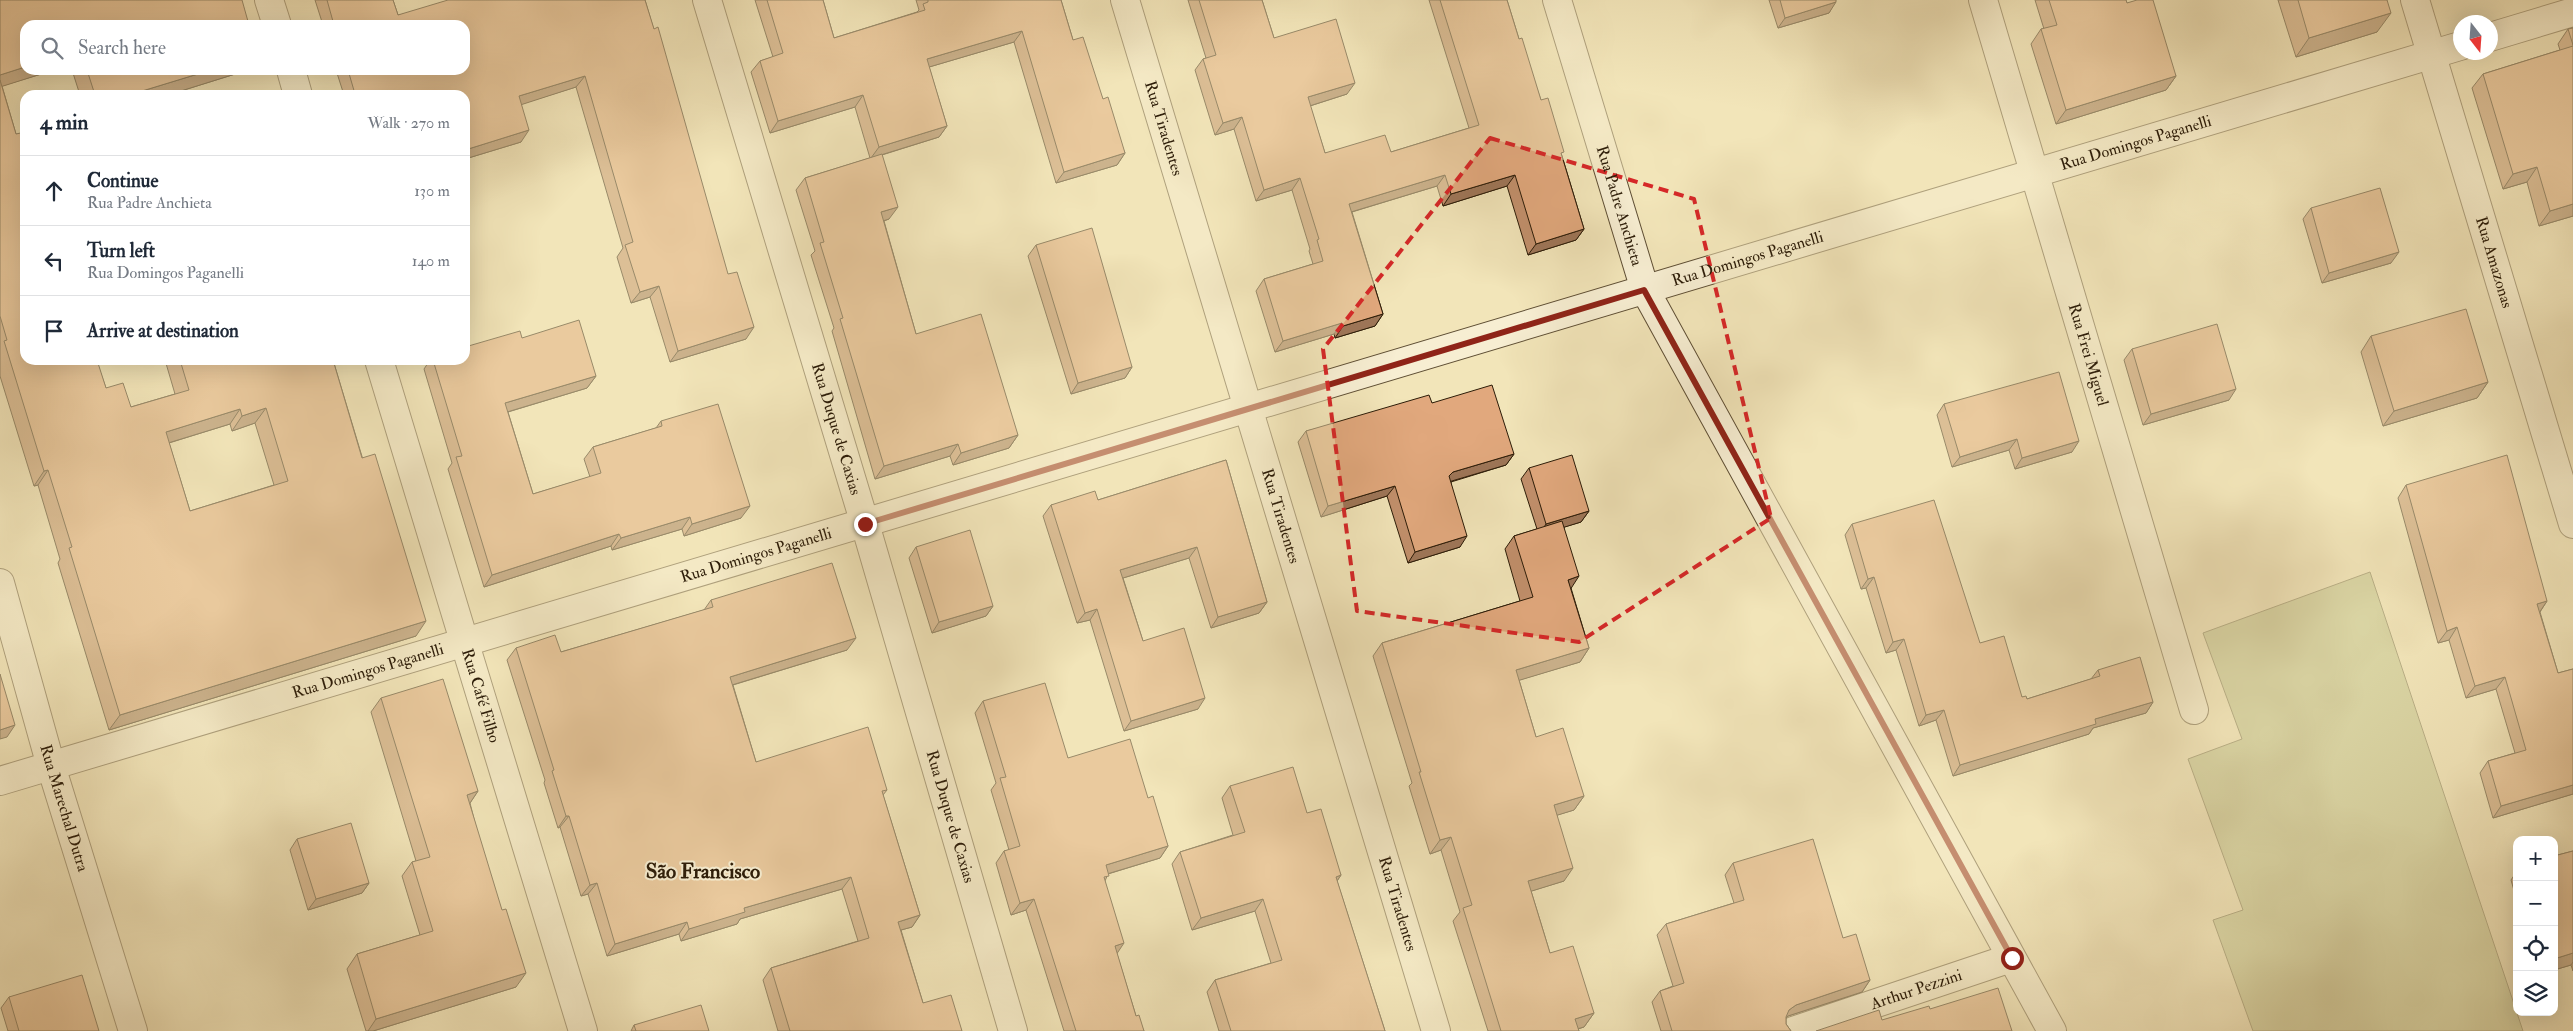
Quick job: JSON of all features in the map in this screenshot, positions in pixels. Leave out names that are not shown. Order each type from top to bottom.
[{"type":"street","points":[[269,0],[275,20]]},
{"type":"street","name":"Rua Duque de Caxias","points":[[707,0],[865,524],[1013,1031]]},
{"type":"street","name":"Rua Tiradentes","points":[[1125,0],[1436,1031]]},
{"type":"street","name":"Rua Padre Anchieta","points":[[1557,0],[1644,290],[2052,1031]]},
{"type":"street","name":"Rua Frei Miguel","points":[[1983,0],[2194,710]]},
{"type":"street","name":"Rua Amazonas","points":[[2415,0],[2573,524]]},
{"type":"street","points":[[2498,35],[2573,12]]},
{"type":"street","name":"Rua Domingos Paganelli","points":[[0,781],[465,644],[2453,48]]},
{"type":"street","points":[[292,75],[297,90]]},
{"type":"street","name":"Rua Café Filho","points":[[381,365],[583,1031]]},
{"type":"street","name":"Rua Marechal Dutra","points":[[0,583],[51,766],[133,1031]]},
{"type":"street","name":"Arthur Pezzini","points":[[1793,1031],[2012,958]]},
{"type":"highlighted area","points":[[1490,138],[1694,199],[1771,518],[1579,642],[1357,611],[1323,349]]},
{"type":"green space","points":[[2370,572],[2513,1001],[2513,1016],[2518,1016],[2523,1031],[2253,1031],[2213,920],[2243,910],[2188,759],[2242,739],[2203,633]]},
{"type":"building","points":[[0,0],[242,0],[248,20],[20,20],[20,69],[0,75]]},
{"type":"building","points":[[327,0],[393,0],[398,15],[448,0],[645,0],[654,29],[658,27],[728,274],[737,272],[754,327],[678,351],[659,286],[640,292],[625,245],[633,242],[585,76],[519,96],[529,130],[470,148],[470,90],[354,90],[349,75],[470,75],[470,20],[333,20]]},
{"type":"building","points":[[767,0],[823,0],[834,38],[925,10],[923,4],[928,2],[928,0],[1061,0],[1073,40],[1083,37],[1103,99],[1108,97],[1125,153],[1064,172],[1022,31],[927,59],[947,126],[879,147],[863,95],[778,121],[760,61],[783,53]]},
{"type":"building","points":[[1199,0],[1262,0],[1274,38],[1336,19],[1355,83],[1308,97],[1325,153],[1385,135],[1391,152],[1479,125],[1440,0],[1507,0],[1519,39],[1522,38],[1541,100],[1548,98],[1564,152],[1561,153],[1584,229],[1536,244],[1515,175],[1451,194],[1445,175],[1349,204],[1383,314],[1343,326],[1342,323],[1283,341],[1264,279],[1323,261],[1317,240],[1319,239],[1300,178],[1264,190],[1242,117],[1223,123],[1203,59],[1216,55]]},
{"type":"building","points":[[1780,0],[1836,0],[1836,2],[1785,18]]},
{"type":"building","points":[[2049,0],[2126,0],[2127,3],[2137,0],[2153,0],[2176,76],[2066,110],[2041,29],[2057,25]]},
{"type":"building","points":[[2298,0],[2387,0],[2391,13],[2309,38]]},
{"type":"building","points":[[2573,28],[2573,45],[2568,29]]},
{"type":"building","points":[[2573,46],[2573,204],[2550,211],[2537,167],[2513,174],[2483,74]]},
{"type":"building","points":[[89,75],[195,75],[145,90],[93,90]]},
{"type":"building","points":[[0,80],[16,134],[20,133],[20,365],[99,365],[106,388],[123,383],[131,407],[189,390],[182,365],[334,365],[362,458],[375,454],[426,621],[120,715],[69,548],[72,547],[48,470],[44,471],[4,341],[7,340],[0,316]],"holes":[[[266,408],[288,481],[190,511],[166,432],[240,409],[242,416]]]},
{"type":"building","points":[[882,154],[898,207],[881,212],[916,334],[981,314],[1018,435],[961,453],[958,444],[884,466],[840,319],[843,318],[820,243],[824,242],[805,178]]},
{"type":"building","points":[[2380,188],[2399,252],[2329,273],[2311,208]]},
{"type":"building","points":[[1092,228],[1132,367],[1078,383],[1036,245]]},
{"type":"building","points":[[2466,309],[2488,382],[2394,411],[2371,336]]},
{"type":"building","points":[[579,320],[596,376],[505,403],[533,494],[601,473],[593,447],[662,426],[661,421],[718,404],[750,506],[692,524],[690,517],[621,538],[619,534],[492,575],[456,457],[462,456],[435,365],[470,365],[470,346],[520,331],[522,338]]},
{"type":"building","points":[[2217,324],[2236,389],[2151,414],[2132,349]]},
{"type":"building","points":[[2059,372],[2079,441],[2022,458],[2017,439],[1960,457],[1944,404]]},
{"type":"building","points":[[1492,385],[1514,454],[1453,472],[1449,476],[1467,536],[1415,552],[1395,486],[1328,506],[1306,431],[1429,395],[1432,403]]},
{"type":"building","points":[[1572,455],[1589,511],[1546,524],[1529,468]]},
{"type":"building","points":[[2507,455],[2547,601],[2537,604],[2558,673],[2573,669],[2573,785],[2501,806],[2488,761],[2526,750],[2505,677],[2475,686],[2457,627],[2447,631],[2406,485]]},
{"type":"building","points":[[1226,460],[1267,602],[1218,617],[1197,547],[1120,570],[1143,641],[1184,628],[1205,698],[1131,721],[1097,609],[1085,613],[1051,505],[1095,491],[1098,500]]},
{"type":"building","points":[[1934,500],[1980,643],[2004,636],[2022,697],[2026,696],[2027,699],[2100,676],[2098,670],[2140,657],[2153,702],[2095,719],[2096,724],[1960,765],[1944,710],[1926,715],[1904,639],[1893,642],[1874,577],[1868,579],[1852,524]]},
{"type":"building","points":[[1562,521],[1579,576],[1568,580],[1589,648],[1516,670],[1536,737],[1563,728],[1584,796],[1554,805],[1573,868],[1528,881],[1550,953],[1573,946],[1594,1013],[1575,1019],[1579,1031],[1501,1031],[1463,908],[1472,905],[1451,837],[1440,840],[1382,643],[1533,597],[1514,536]]},
{"type":"building","points":[[970,530],[993,606],[939,622],[916,547]]},
{"type":"building","points":[[832,563],[856,638],[730,677],[756,762],[868,727],[887,790],[882,791],[920,915],[898,922],[923,1003],[951,995],[962,1031],[790,1031],[771,968],[869,938],[851,877],[744,908],[745,912],[689,929],[687,922],[615,944],[597,883],[590,885],[569,816],[566,816],[552,771],[554,770],[516,648],[555,635],[561,652],[713,607],[711,600]]},
{"type":"building","points":[[0,674],[15,725],[0,730]]},
{"type":"building","points":[[443,679],[478,791],[467,795],[502,910],[506,909],[526,973],[376,1019],[357,954],[433,931],[412,862],[430,857],[381,698]]},
{"type":"building","points":[[1045,683],[1068,758],[1130,739],[1148,798],[1153,796],[1168,846],[1106,865],[1109,876],[1104,877],[1124,943],[1115,946],[1136,1016],[1139,1015],[1144,1031],[1076,1031],[1034,899],[1020,903],[1004,851],[1020,846],[1000,778],[1006,777],[983,701]]},
{"type":"building","points":[[1293,767],[1307,813],[1321,809],[1341,875],[1336,877],[1385,1031],[1231,1031],[1215,980],[1282,960],[1263,899],[1201,918],[1180,852],[1245,832],[1230,786]]},
{"type":"building","points":[[351,823],[369,883],[316,899],[297,839]]},
{"type":"building","points":[[1813,839],[1843,938],[1856,934],[1870,980],[1796,1005],[1789,1010],[1786,1017],[1786,1024],[1791,1031],[1672,1031],[1660,991],[1684,983],[1666,924],[1744,900],[1733,863]]},
{"type":"building","points":[[2573,851],[2573,953],[2558,958],[2558,881],[2558,855]]},
{"type":"building","points":[[82,975],[99,1031],[19,1031],[9,997]]},
{"type":"building","points":[[1998,988],[2012,1031],[1816,1031],[1879,1010],[1882,1020],[1929,1006],[1930,1009]]},
{"type":"building","points":[[701,1005],[709,1031],[636,1031],[634,1025]]},
{"type":"district","name":"São Francisco","points":[[703,871]]},
{"type":"route","points":[[865,524],[1644,290],[2012,958]]}]
